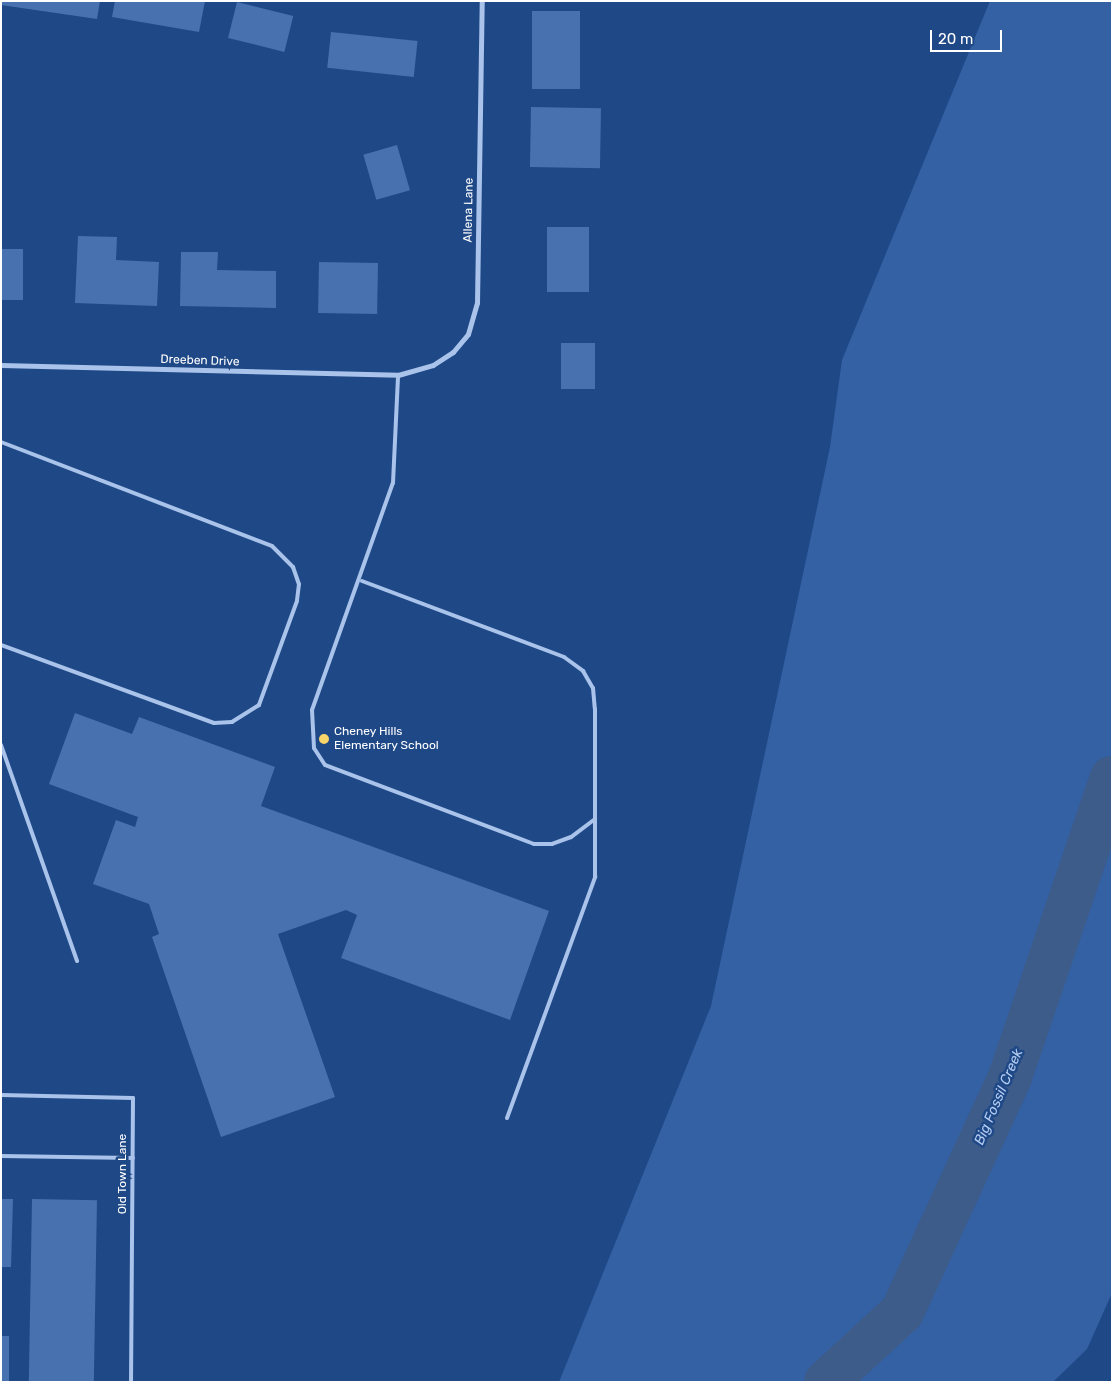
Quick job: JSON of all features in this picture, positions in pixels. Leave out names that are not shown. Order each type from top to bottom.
[{"type":"street","name":"Allena Lane","points":[[398,375],[432,365],[453,352],[468,334],[477,303],[482,1]]},
{"type":"street","name":"Dreeben Drive","points":[[1,366],[398,375]]},
{"type":"lane","points":[[398,375],[393,482],[362,581],[312,710],[314,748],[326,765],[534,844],[552,844],[571,837],[595,819]]},
{"type":"lane","points":[[1,442],[272,546],[293,567],[298,584],[297,601],[259,705],[232,722],[214,723],[1,645]]},
{"type":"lane","points":[[362,581],[564,657],[583,671],[593,688],[595,709],[595,877],[507,1118]]},
{"type":"lane","points":[[1,745],[77,961]]},
{"type":"lane","name":"Old Town Lane","points":[[1,1095],[133,1098],[131,1382]]},
{"type":"lane","points":[[1,1156],[133,1158]]},
{"type":"shaded area","points":[[990,1],[1112,1],[1112,1293],[1087,1349],[1053,1382],[559,1382],[711,1006],[830,447],[842,360]]},
{"type":"building","points":[[1,1],[100,1],[97,19],[1,5]]},
{"type":"building","points":[[115,1],[205,1],[199,32],[112,17]]},
{"type":"building","points":[[237,2],[293,16],[284,52],[228,38]]},
{"type":"building","points":[[532,11],[580,11],[580,89],[532,89]]},
{"type":"building","points":[[331,32],[418,41],[414,77],[327,68]]},
{"type":"building","points":[[531,107],[601,108],[600,168],[530,167]]},
{"type":"building","points":[[397,145],[410,190],[376,200],[363,155]]},
{"type":"building","points":[[547,227],[589,227],[589,292],[547,292]]},
{"type":"building","points":[[78,236],[117,237],[116,260],[159,262],[157,306],[75,303]]},
{"type":"building","points":[[1,249],[23,249],[23,300],[1,300]]},
{"type":"building","points":[[181,252],[218,252],[217,270],[276,271],[276,308],[180,306]]},
{"type":"building","points":[[319,262],[378,263],[377,314],[318,313]]},
{"type":"building","points":[[561,343],[595,343],[595,389],[561,389]]},
{"type":"building","points":[[75,713],[132,734],[139,717],[275,767],[261,806],[549,911],[510,1020],[341,958],[357,915],[346,910],[278,934],[335,1097],[221,1137],[152,937],[159,934],[149,904],[93,884],[116,820],[135,827],[138,817],[49,784]]},
{"type":"building","points":[[1,1199],[13,1199],[11,1267],[1,1267]]},
{"type":"building","points":[[32,1199],[97,1200],[94,1382],[29,1382]]},
{"type":"building","points":[[1,1336],[9,1336],[9,1382],[1,1382]]},
{"type":"waterway","name":"Big Fossil Creek","points":[[826,1382],[902,1312],[1010,1077],[1112,778]]},
{"type":"place","name":"Cheney Hills Elementary School","points":[[324,739]]}]
